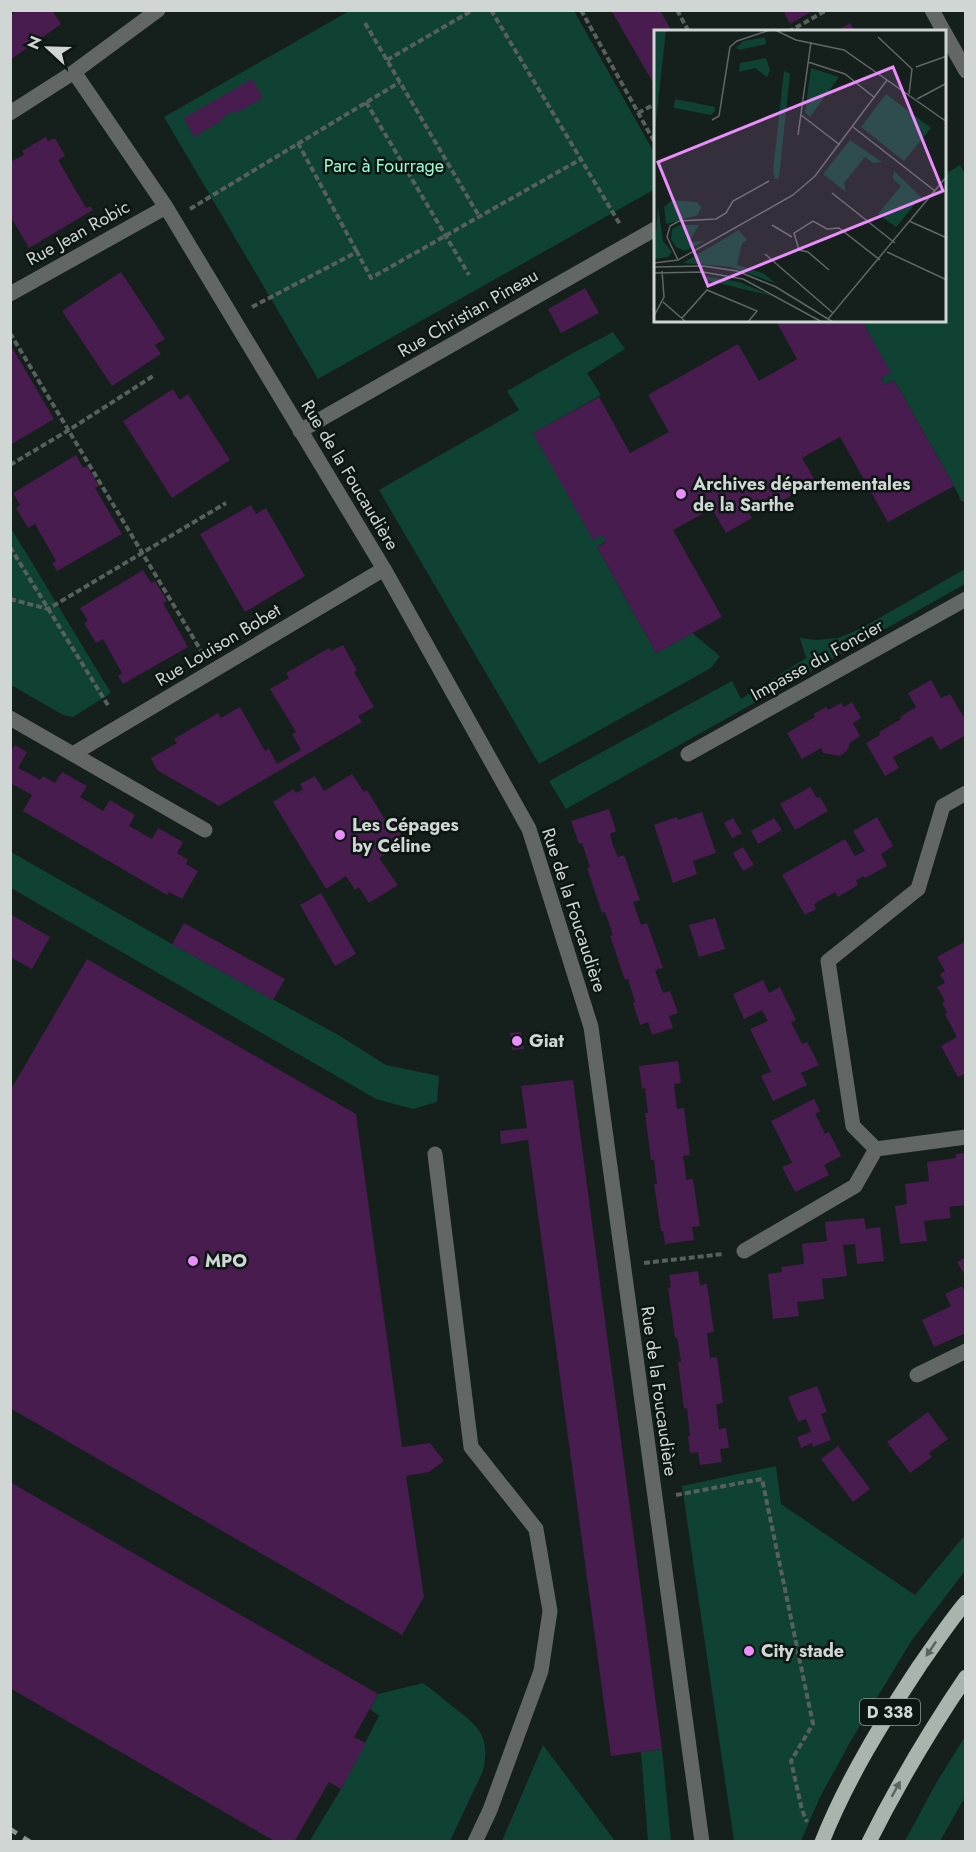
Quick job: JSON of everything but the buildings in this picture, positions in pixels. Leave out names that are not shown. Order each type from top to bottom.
[{"type":"main road","name":"D 338","points":[[824,1835],[862,1760],[895,1704],[954,1615],[966,1602]]},
{"type":"main road","name":"D 338","points":[[869,1842],[894,1792],[935,1722],[966,1677]]},
{"type":"street","points":[[10,113],[74,72],[158,10]]},
{"type":"street","points":[[932,10],[943,30]]},
{"type":"street","points":[[946,39],[951,58],[966,71]]},
{"type":"street","name":"Rue de la Foucaudière","points":[[74,72],[170,213],[384,570],[529,830],[591,1028],[702,1842]]},
{"type":"street","name":"Rue Jean Robic","points":[[10,294],[170,213]]},
{"type":"street","name":"Rue Christian Pineau","points":[[300,431],[654,230]]},
{"type":"street","name":"Rue Louison Bobet","points":[[73,754],[384,570]]},
{"type":"street","name":"Impasse du Foncier","points":[[688,754],[966,599]]},
{"type":"street","points":[[10,718],[206,830]]},
{"type":"street","points":[[876,1149],[853,1126],[828,961],[918,889],[943,806],[966,793]]},
{"type":"street","points":[[876,1149],[966,1137]]},
{"type":"street","points":[[744,1251],[855,1186],[876,1149]]},
{"type":"street","points":[[435,1154],[471,1447],[536,1529],[550,1611],[541,1671],[490,1810],[475,1842]]},
{"type":"street","points":[[917,1375],[966,1351]]},
{"type":"path","points":[[387,60],[473,10]]},
{"type":"path","points":[[491,10],[631,243]]},
{"type":"path","points":[[582,10],[654,142]]},
{"type":"path","points":[[677,10],[688,30]]},
{"type":"path","points":[[791,30],[826,10]]},
{"type":"path","points":[[365,23],[479,217]]},
{"type":"path","points":[[170,213],[298,143],[400,82]]},
{"type":"path","points":[[366,102],[469,275]]},
{"type":"path","points":[[638,113],[654,105]]},
{"type":"path","points":[[298,143],[371,279],[580,159]]},
{"type":"path","points":[[232,318],[357,252]]},
{"type":"path","points":[[10,333],[213,670]]},
{"type":"path","points":[[10,465],[153,376]]},
{"type":"path","points":[[10,599],[48,609],[226,503]]},
{"type":"path","points":[[10,547],[120,725]]},
{"type":"path","points":[[623,1266],[744,1251]]},
{"type":"path","points":[[654,1500],[762,1479],[813,1724],[791,1761],[802,1810],[810,1828]]},
{"type":"green space","name":"Parc à Fourrage","points":[[349,11],[574,11],[654,152],[654,190],[318,379],[164,117]]},
{"type":"green space","points":[[960,165],[966,176],[965,502],[961,501],[894,380],[885,385],[881,378],[890,373],[863,322],[946,322],[946,173]]},
{"type":"green space","points":[[613,332],[625,349],[587,373],[601,395],[534,433],[606,541],[597,547],[656,653],[692,633],[720,656],[711,668],[539,764],[379,490],[519,410],[507,391]]},
{"type":"green space","points":[[11,528],[111,693],[73,717],[63,715],[11,685]]},
{"type":"green space","points":[[965,569],[965,584],[566,809],[549,781],[732,681],[741,699],[806,658],[800,638],[816,640],[838,638],[860,629]]},
{"type":"green space","points":[[11,852],[340,1036],[386,1065],[439,1076],[437,1102],[413,1109],[376,1099],[11,888]]},
{"type":"green space","points":[[776,1466],[781,1504],[915,1595],[965,1535],[965,1571],[912,1640],[852,1739],[820,1797],[801,1841],[734,1841],[682,1486]]},
{"type":"green space","points":[[423,1683],[465,1716],[478,1729],[484,1742],[483,1771],[450,1841],[309,1842],[341,1789],[379,1716],[370,1709],[378,1694]]},
{"type":"green space","points":[[965,1736],[965,1797],[940,1841],[905,1841],[934,1787]]},
{"type":"green space","points":[[543,1745],[615,1841],[502,1841]]},
{"type":"green space","points":[[662,1749],[671,1841],[648,1841],[641,1752]]},
{"type":"railway","points":[[10,1829],[30,1842]]},
{"type":"place","name":"Archives départementales de la Sarthe","points":[[681,494]]},
{"type":"place","name":"Les Cépages by Céline","points":[[340,835]]},
{"type":"place","name":"Giat","points":[[517,1041]]},
{"type":"place","name":"MPO","points":[[193,1261]]},
{"type":"place","name":"City stade","points":[[749,1651]]}]
